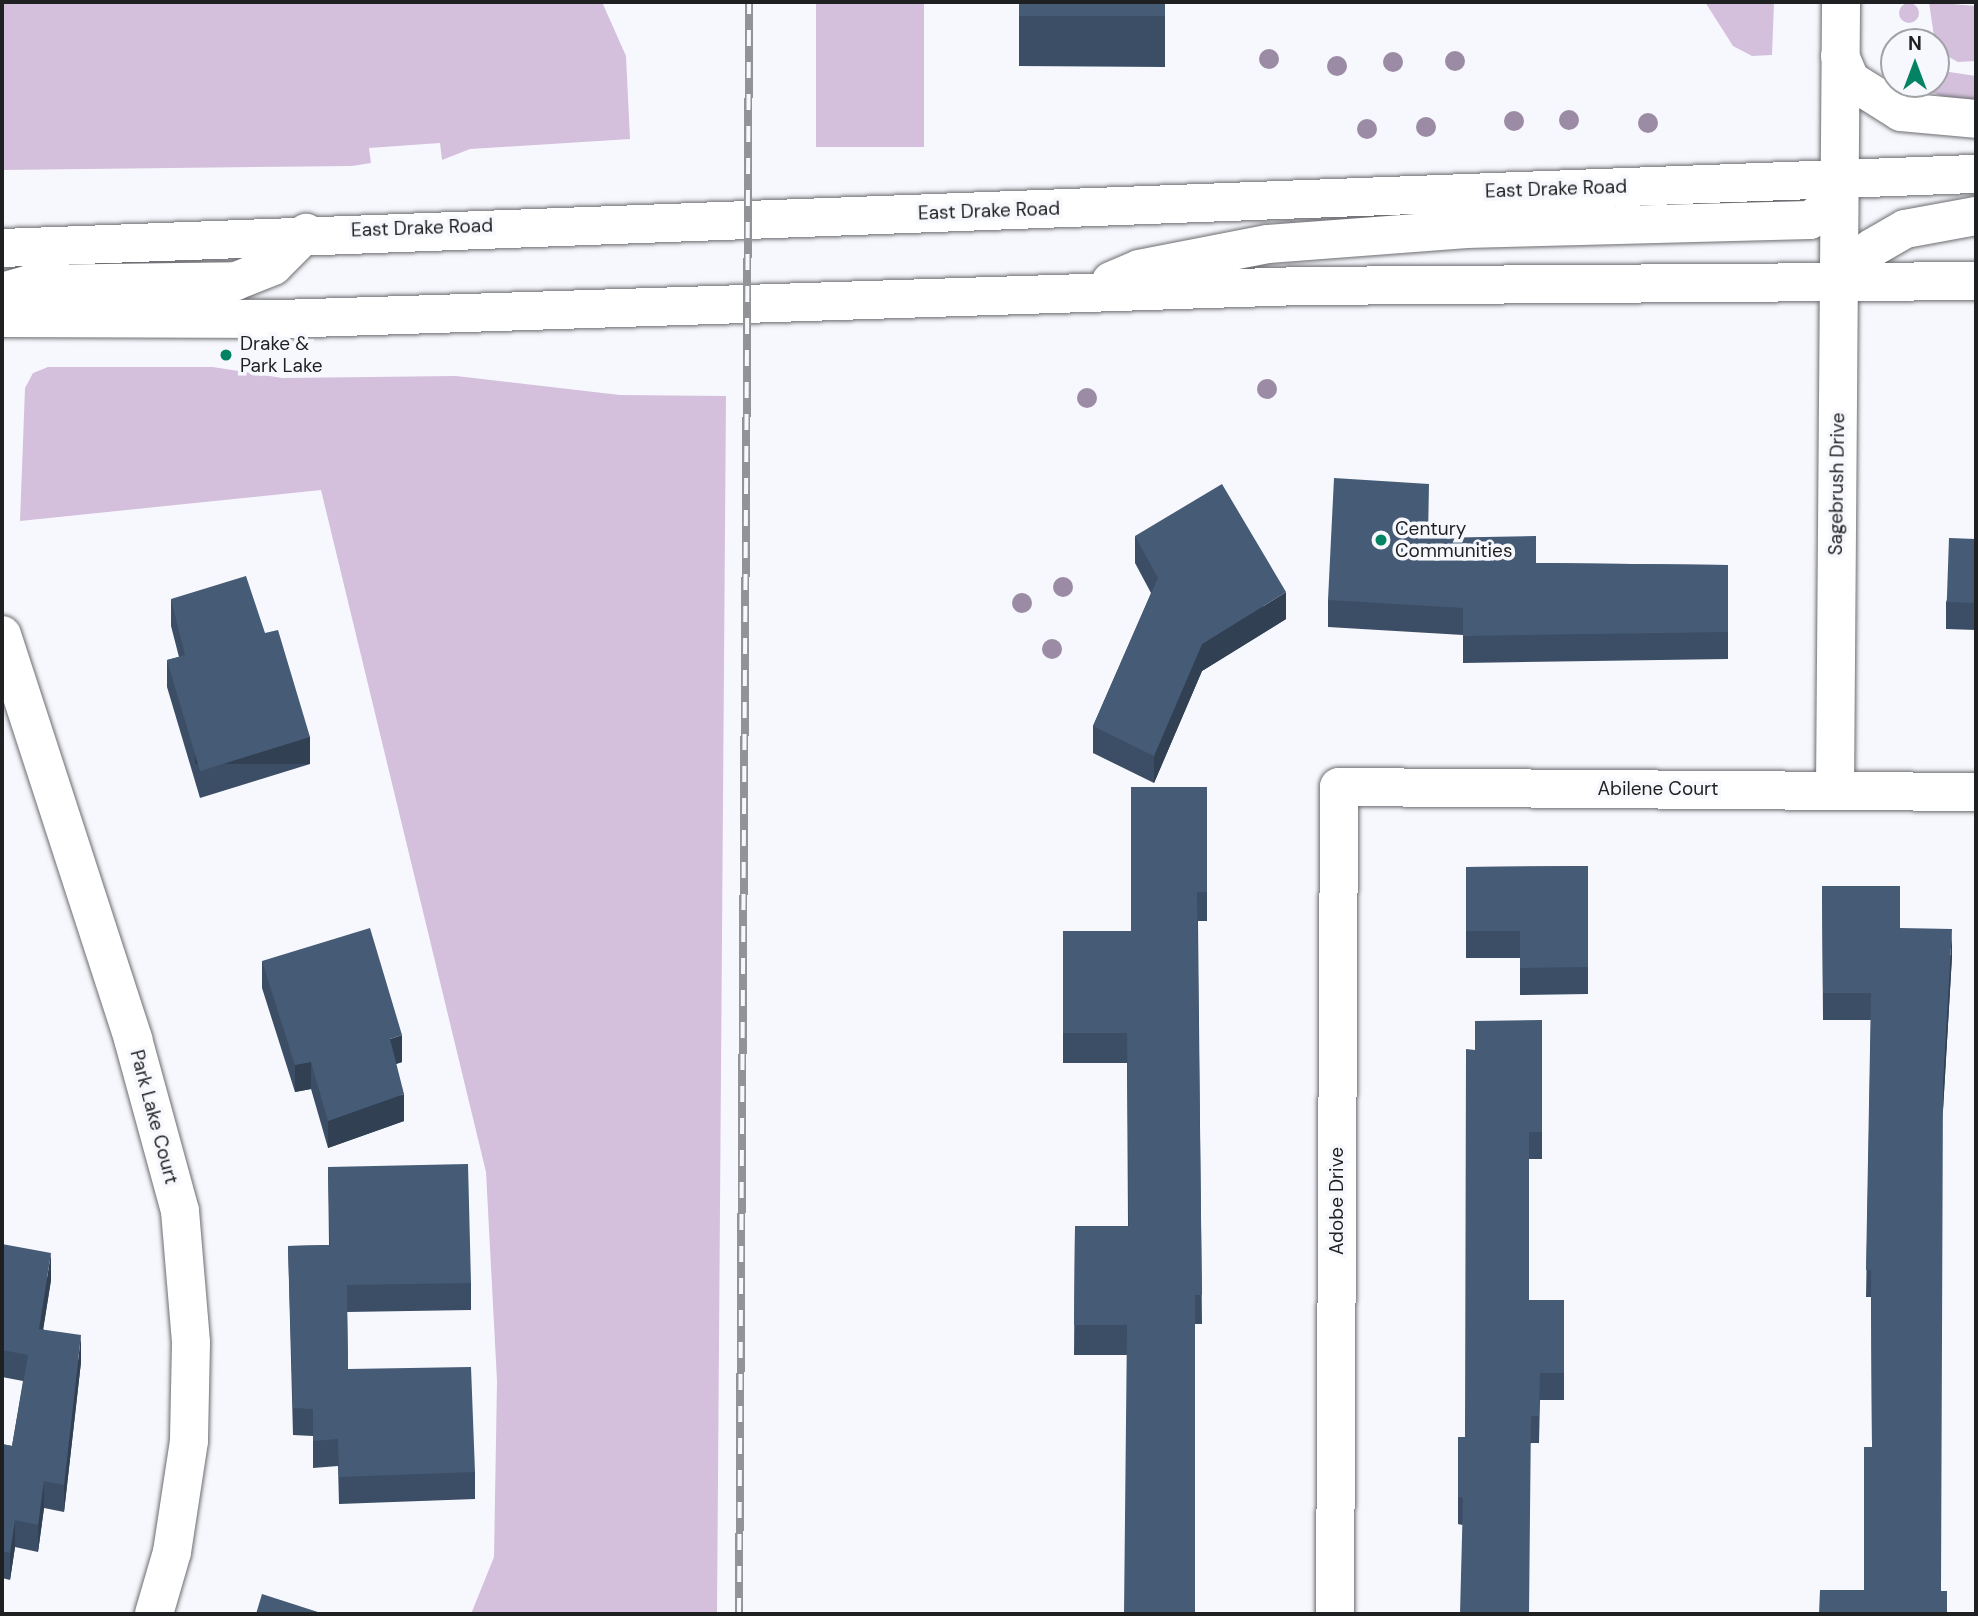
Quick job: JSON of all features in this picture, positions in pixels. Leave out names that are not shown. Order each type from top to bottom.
[{"type":"main road","name":"Sagebrush Drive","points":[[1835,790],[1841,2]]},
{"type":"main road","points":[[1840,57],[1850,80],[1901,112],[1976,119]]},
{"type":"main road","name":"East Drake Road","points":[[2,248],[306,233],[1976,174]]},
{"type":"main road","points":[[1080,294],[1139,269],[1268,244],[1466,229],[1810,220],[1824,210],[1840,177]]},
{"type":"main road","points":[[1839,286],[1872,248],[1905,229],[1976,216]]},
{"type":"main road","points":[[2,292],[30,284],[236,281],[272,266],[306,233]]},
{"type":"main road","points":[[2,318],[280,319],[1301,286],[1839,286],[1976,281]]},
{"type":"main road","name":"Park Lake Court","points":[[2,635],[133,1039],[180,1211],[191,1343],[189,1441],[172,1552],[154,1614]]},
{"type":"main road","name":"Abilene Court","points":[[1339,788],[1976,792]]},
{"type":"main road","name":"Adobe Drive","points":[[1335,1614],[1339,788]]},
{"type":"shaded area","points":[[2,2],[602,2],[626,56],[630,139],[470,149],[442,160],[440,143],[369,148],[371,163],[352,166],[2,170]]},
{"type":"shaded area","points":[[816,2],[924,2],[924,147],[816,147]]},
{"type":"shaded area","points":[[1705,2],[1774,2],[1772,55],[1752,56],[1733,46]]},
{"type":"shaded area","points":[[1929,2],[1976,6],[1976,61],[1958,62],[1950,58],[1950,28],[1933,28]]},
{"type":"shaded area","points":[[1905,3],[1913,3],[1919,13],[1913,23],[1905,23],[1899,17],[1899,9]]},
{"type":"shaded area","points":[[1950,72],[1976,76],[1976,101],[1955,102],[1946,98],[1950,98]]},
{"type":"shaded area","points":[[48,367],[213,367],[282,378],[456,376],[620,395],[726,396],[717,1614],[471,1614],[494,1557],[497,1381],[486,1172],[321,490],[20,521],[25,388],[33,373]]},
{"type":"building","points":[[1019,2],[1165,2],[1165,16],[1019,16]]},
{"type":"building","points":[[1334,478],[1429,484],[1428,538],[1536,536],[1536,563],[1728,565],[1728,632],[1463,636],[1463,608],[1328,600]]},
{"type":"building","points":[[1222,484],[1286,592],[1202,644],[1154,756],[1093,726],[1158,578],[1135,536]]},
{"type":"building","points":[[1949,538],[1976,539],[1974,603],[1947,602]]},
{"type":"building","points":[[246,576],[265,633],[278,630],[310,737],[200,771],[167,660],[185,655],[171,599]]},
{"type":"building","points":[[1131,787],[1207,787],[1207,892],[1197,892],[1202,1295],[1195,1295],[1195,1614],[1124,1614],[1127,1325],[1074,1325],[1075,1226],[1129,1226],[1127,1033],[1063,1033],[1063,931],[1131,931]]},
{"type":"building","points":[[1588,866],[1588,967],[1520,968],[1520,931],[1466,931],[1466,867]]},
{"type":"building","points":[[1822,886],[1900,886],[1900,928],[1952,929],[1943,1083],[1941,1591],[1947,1591],[1947,1614],[1819,1614],[1820,1590],[1864,1590],[1864,1447],[1872,1447],[1871,1270],[1866,1270],[1871,993],[1823,993]]},
{"type":"building","points":[[370,928],[402,1035],[390,1039],[404,1094],[328,1121],[311,1062],[295,1065],[262,961]]},
{"type":"building","points":[[1542,1020],[1542,1132],[1529,1132],[1529,1300],[1564,1300],[1564,1373],[1540,1373],[1539,1416],[1531,1416],[1529,1614],[1460,1614],[1463,1498],[1458,1497],[1458,1437],[1465,1437],[1466,1049],[1475,1050],[1475,1021]]},
{"type":"building","points":[[468,1164],[471,1283],[347,1285],[348,1369],[471,1367],[475,1472],[339,1477],[338,1439],[313,1441],[313,1409],[293,1408],[288,1246],[330,1245],[328,1167]]},
{"type":"building","points":[[2,1244],[51,1253],[39,1329],[81,1335],[64,1485],[44,1481],[38,1525],[15,1520],[10,1553],[2,1551],[2,1444],[12,1446],[28,1355],[2,1350]]},
{"type":"building","points":[[262,1594],[324,1614],[256,1614]]},
{"type":"railway","points":[[739,1614],[749,2]]},
{"type":"place","name":"Drake & Park Lake","points":[[226,355]]},
{"type":"place","name":"Century Communities","points":[[1381,540]]}]
